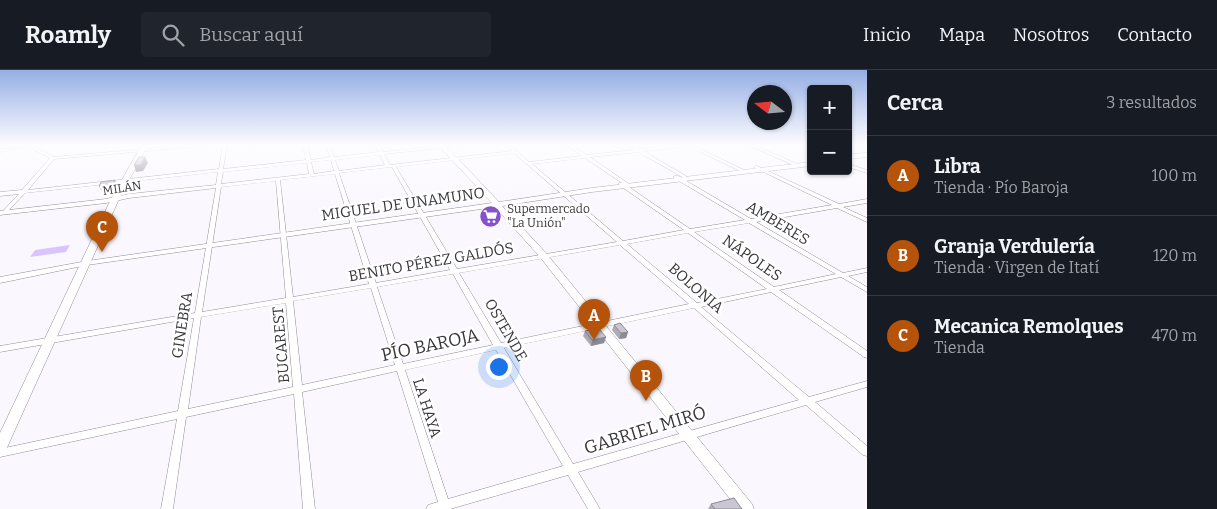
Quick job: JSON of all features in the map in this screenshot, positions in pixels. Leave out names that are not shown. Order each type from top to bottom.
[{"type":"main road","points":[[0,448],[115,199],[134,165]]},
{"type":"street","points":[[1,214],[46,165]]},
{"type":"street","name":"GINEBRA","points":[[167,509],[221,165]]},
{"type":"street","points":[[0,194],[278,165]]},
{"type":"street","points":[[310,165],[312,175]]},
{"type":"street","name":"LA HAYA","points":[[335,165],[445,507]]},
{"type":"street","name":"MILÁN","points":[[1,214],[396,165]]},
{"type":"street","points":[[461,165],[543,255],[746,509]]},
{"type":"street","name":"BOLONIA","points":[[532,165],[867,452]]},
{"type":"street","name":"NÁPOLES","points":[[598,165],[867,355]]},
{"type":"street","name":"AMBERES","points":[[663,165],[867,290]]},
{"type":"street","points":[[732,165],[741,170]]},
{"type":"street","name":"MIGUEL DE UNAMUNO","points":[[0,278],[88,260],[625,184],[782,165]]},
{"type":"street","name":"OSTENDE","points":[[391,166],[423,214],[594,509]]},
{"type":"street","points":[[852,166],[867,172]]},
{"type":"street","points":[[759,168],[867,220]]},
{"type":"street","name":"BUCAREST","points":[[278,179],[309,509]]},
{"type":"street","name":"BENITO PÉREZ GALDÓS","points":[[0,349],[867,201]]},
{"type":"street","name":"PÍO BAROJA","points":[[0,453],[867,270]]},
{"type":"street","name":"GABRIEL MIRÓ","points":[[432,509],[445,507],[867,384]]},
{"type":"shaded area","points":[[70,245],[66,252],[30,257],[35,250]]},
{"type":"building","points":[[115,180],[113,184],[99,186],[101,182]]},
{"type":"building","points":[[138,180],[134,189],[124,191],[129,182]]},
{"type":"building","points":[[620,323],[628,332],[621,333],[614,325]]},
{"type":"building","points":[[600,330],[606,337],[592,340],[585,331]]},
{"type":"building","points":[[734,498],[742,509],[715,509],[711,504]]},
{"type":"place","name":"Supermercado \"La Unión\"","points":[[491,216]]},
{"type":"place","name":"Mecanica Remolques","points":[[102,252]]},
{"type":"place","name":"Libra","points":[[594,340]]},
{"type":"place","name":"Granja Verdulería","points":[[646,401]]}]
